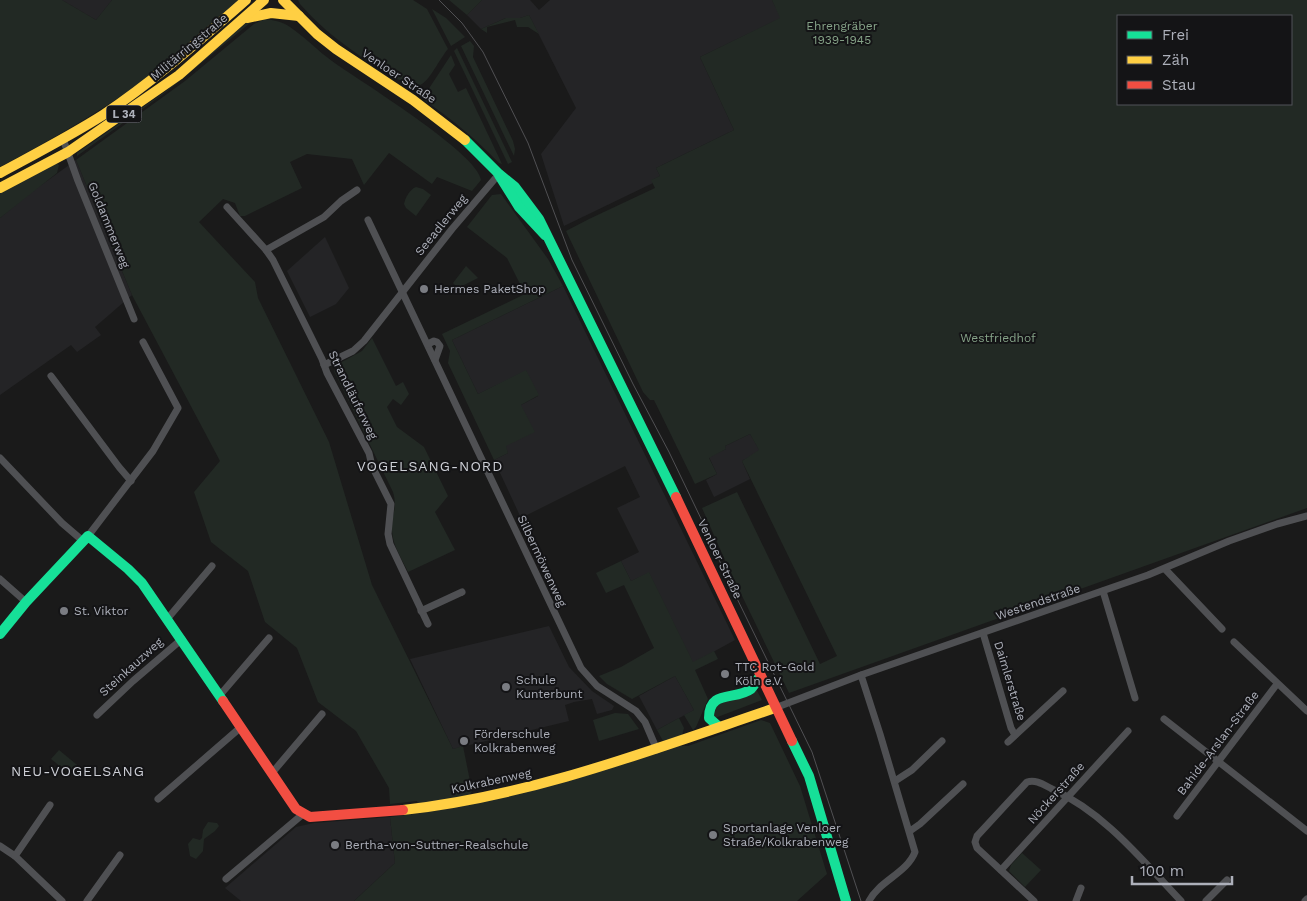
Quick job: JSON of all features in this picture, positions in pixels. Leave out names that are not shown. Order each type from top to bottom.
[{"type":"main road","name":"Militärringstraße","points":[[0,173],[63,139],[104,114],[169,67],[246,0]]},
{"type":"main road","name":"Militärringstraße","points":[[0,188],[68,152],[179,75],[264,0]]},
{"type":"main road","name":"Venloer Straße","points":[[283,0],[336,49],[413,100],[472,146],[499,174],[506,189],[537,228],[548,238],[569,277],[657,458],[809,776],[846,901]]},
{"type":"main road","points":[[242,19],[271,13],[299,16],[294,0]]},
{"type":"main road","points":[[0,634],[26,602],[86,538]]},
{"type":"main road","name":"Steinkauzweg","points":[[86,538],[128,569],[142,583],[168,618],[272,774],[296,808],[303,814]]},
{"type":"main road","points":[[694,737],[709,708],[719,698],[751,689],[760,676]]},
{"type":"main road","name":"Kolkrabenweg","points":[[303,814],[310,817],[362,814],[418,808],[476,798],[602,767],[657,750],[718,726],[775,708]]},
{"type":"main road","points":[[708,712],[708,718],[718,726]]},
{"type":"main road","points":[[757,714],[772,719],[785,728]]},
{"type":"street","name":"Goldammerweg","points":[[63,139],[134,319]]},
{"type":"street","name":"Seeadlerweg","points":[[324,365],[358,347],[404,292],[452,229],[499,174]]},
{"type":"street","points":[[266,250],[324,217],[341,201],[357,190]]},
{"type":"street","name":"Strandläuferweg","points":[[227,207],[273,260],[334,387],[369,454],[372,466],[391,504],[388,534],[390,544],[428,624]]},
{"type":"street","points":[[368,220],[404,292]]},
{"type":"street","name":"Silbermöwenweg","points":[[404,292],[406,300],[581,668],[597,686],[636,710],[645,722],[657,750]]},
{"type":"street","points":[[0,458],[62,523],[86,538],[153,451],[178,408],[143,342]]},
{"type":"street","points":[[51,376],[131,481]]},
{"type":"street","name":"Westendstraße","points":[[775,708],[861,675],[1103,592],[1164,569],[1229,541],[1277,524],[1307,516]]},
{"type":"street","points":[[168,618],[212,566]]},
{"type":"street","points":[[1164,569],[1222,629]]},
{"type":"street","points":[[0,579],[26,602]]},
{"type":"street","points":[[421,611],[462,592]]},
{"type":"street","points":[[1103,592],[1135,698]]},
{"type":"street","name":"Daimlerstraße","points":[[984,633],[1011,728],[1016,735]]},
{"type":"street","points":[[220,696],[269,638]]},
{"type":"street","name":"Steinkauzweg","points":[[97,715],[182,639]]},
{"type":"street","points":[[1234,642],[1307,711]]},
{"type":"street","points":[[861,675],[915,852],[874,894],[870,901]]},
{"type":"street","name":"Bahide-Arslan-Straße","points":[[1177,816],[1217,761],[1278,684]]},
{"type":"street","name":"Daimlerstraße","points":[[1008,742],[1063,691]]},
{"type":"street","points":[[272,774],[322,714]]},
{"type":"street","points":[[1164,719],[1307,831]]},
{"type":"street","points":[[158,799],[242,727]]},
{"type":"street","name":"Nöckerstraße","points":[[1001,870],[1128,731]]},
{"type":"street","points":[[894,781],[912,770],[942,741]]},
{"type":"street","points":[[1034,901],[977,848],[976,842],[977,836],[1027,782],[1032,781],[1068,796],[1113,830],[1181,901]]},
{"type":"street","points":[[910,831],[920,824],[962,784]]},
{"type":"street","points":[[15,856],[50,805]]},
{"type":"street","points":[[226,879],[303,814]]},
{"type":"street","points":[[0,846],[15,856],[62,901]]},
{"type":"street","points":[[87,901],[120,855]]},
{"type":"street","points":[[1206,901],[1227,880]]},
{"type":"street","points":[[1076,901],[1080,888]]},
{"type":"shaded area","points":[[62,0],[112,0],[96,20]]},
{"type":"shaded area","points":[[482,0],[530,0],[539,10],[550,0],[772,0],[781,18],[700,57],[734,130],[656,168],[660,176],[652,180],[653,183],[564,226],[541,154],[576,108],[529,15],[520,18],[506,18],[481,29],[467,15]]},
{"type":"shaded area","points":[[76,160],[132,295],[95,327],[101,335],[77,352],[71,345],[0,395],[0,218]]},
{"type":"shaded area","points":[[325,237],[349,288],[336,304],[310,317],[287,271]]},
{"type":"shaded area","points":[[563,286],[735,640],[693,663],[649,573],[631,581],[621,561],[639,552],[617,508],[640,497],[625,466],[521,518],[494,460],[508,453],[505,446],[521,405],[538,396],[526,371],[478,394],[452,340]]},
{"type":"shaded area","points":[[750,434],[760,451],[742,461],[750,479],[714,497],[706,480],[717,474],[709,457],[726,449],[725,446]]},
{"type":"shaded area","name":"Schule Kunterbunt","points":[[549,626],[569,667],[592,691],[614,706],[612,710],[597,714],[592,699],[574,702],[565,705],[569,721],[453,749],[410,659]]},
{"type":"shaded area","points":[[675,676],[694,710],[657,730],[639,696]]},
{"type":"shaded area","name":"Bertha-von-Suttner-Realschule","points":[[390,817],[395,863],[354,901],[241,901],[225,888],[296,827],[314,823]]},
{"type":"green space","points":[[0,0],[62,0],[96,20],[112,0],[240,0],[137,85],[70,128],[0,167]]},
{"type":"green space","points":[[298,0],[413,0],[427,9],[448,49],[431,75],[423,83],[412,85],[387,73],[343,44],[315,20]]},
{"type":"green space","points":[[449,0],[482,0],[467,15]]},
{"type":"green space","name":"Westfriedhof","points":[[772,0],[1307,0],[1307,508],[789,693],[728,567],[702,508],[737,492],[820,664],[837,656],[742,461],[759,450],[750,434],[725,446],[726,449],[709,458],[717,474],[695,484],[654,400],[650,400],[643,392],[566,231],[655,188],[651,180],[660,176],[656,168],[734,130],[700,57],[780,18]]},
{"type":"green space","points":[[432,9],[446,18],[465,37],[451,46]]},
{"type":"green space","points":[[529,15],[539,34],[528,27],[517,27],[515,20],[487,27],[487,33],[481,29],[506,18],[520,18]]},
{"type":"green space","points":[[265,19],[290,27],[332,61],[439,135],[475,168],[481,180],[472,191],[437,177],[432,184],[389,153],[364,185],[352,159],[307,154],[290,162],[302,188],[245,216],[240,216],[235,203],[223,199],[199,222],[255,282],[258,298],[329,442],[372,585],[453,749],[463,746],[472,791],[469,796],[418,804],[417,801],[390,804],[389,788],[356,731],[318,702],[297,648],[265,622],[248,571],[211,542],[194,492],[220,461],[132,295],[76,160],[185,81],[254,24]]},
{"type":"green space","points":[[246,23],[250,23],[166,92],[77,156],[77,153],[166,91]]},
{"type":"green space","points":[[470,41],[474,46],[473,57],[513,141],[514,156],[461,46]]},
{"type":"green space","points":[[457,48],[512,162],[508,164],[454,51]]},
{"type":"green space","points":[[451,55],[455,65],[449,74],[458,92],[466,88],[502,164],[444,114],[424,100],[428,90]]},
{"type":"green space","points":[[56,163],[59,165],[57,173],[0,218],[0,193]]},
{"type":"green space","points":[[416,187],[423,189],[431,195],[416,216],[404,204],[408,194]]},
{"type":"green space","points":[[501,194],[548,259],[563,286],[452,340],[478,394],[526,370],[539,395],[521,405],[535,432],[506,446],[508,453],[494,460],[448,363],[450,351],[442,334],[525,294],[507,258],[467,227],[492,195]]},
{"type":"green space","points":[[466,266],[478,278],[458,288],[453,283]]},
{"type":"green space","points":[[372,338],[396,386],[403,382],[409,394],[401,405],[393,399],[387,407],[397,427],[424,447],[448,496],[435,512],[455,550],[408,572],[393,537],[392,526],[395,503],[393,492],[334,371],[340,363],[362,351]]},
{"type":"green space","points":[[621,561],[631,581],[649,572],[693,662],[714,651],[718,659],[695,670],[708,699],[693,730],[684,715],[694,710],[675,676],[632,699],[607,684],[599,676],[621,667],[654,648],[624,585],[606,593],[596,573]]},
{"type":"green space","points":[[756,689],[762,700],[713,718],[713,708],[716,704]]},
{"type":"green space","points":[[615,713],[628,714],[639,729],[599,741],[593,720]]},
{"type":"green space","points":[[679,718],[684,728],[682,735],[663,741],[657,730]]},
{"type":"green space","points":[[761,720],[770,723],[800,786],[827,874],[797,901],[354,901],[395,863],[390,817],[464,806],[572,780],[679,746],[688,746]]},
{"type":"green space","points":[[59,750],[82,769],[75,778],[51,759]]},
{"type":"green space","points":[[208,822],[217,823],[219,826],[204,839],[203,851],[196,859],[190,856],[188,844],[193,838],[200,840],[202,838],[203,830]]},
{"type":"green space","points":[[1022,853],[1041,870],[1025,887],[1009,871],[1011,865]]},
{"type":"tram line","points":[[439,0],[462,23],[483,52],[528,143],[572,260],[669,452],[726,576],[812,752],[861,901]]},
{"type":"traffic: fast","points":[[465,140],[515,187],[539,219],[676,497]]},
{"type":"traffic: fast","points":[[499,175],[519,207],[545,235]]},
{"type":"traffic: fast","points":[[0,634],[26,602],[88,536],[142,583],[223,701]]},
{"type":"traffic: fast","points":[[718,726],[709,718],[713,703],[724,697],[745,693],[751,689],[760,676]]},
{"type":"traffic: fast","points":[[792,741],[809,776],[846,901]]},
{"type":"traffic: slow","points":[[0,173],[78,130],[122,102],[176,60],[246,0]]},
{"type":"traffic: slow","points":[[0,188],[68,152],[179,75],[264,0]]},
{"type":"traffic: slow","points":[[283,0],[317,34],[336,49],[413,100],[465,140]]},
{"type":"traffic: slow","points":[[247,18],[271,13],[299,16]]},
{"type":"traffic: slow","points":[[403,810],[499,794],[545,782],[638,755],[775,708]]},
{"type":"traffic: jam","points":[[676,497],[792,741]]},
{"type":"traffic: jam","points":[[223,701],[296,809],[310,817],[403,810]]},
{"type":"place","name":"Hermes PaketShop","points":[[424,289]]},
{"type":"place","name":"St. Viktor","points":[[64,611]]},
{"type":"place","name":"TTC Rot-Gold Köln e.V.","points":[[725,674]]},
{"type":"place","name":"Schule Kunterbunt","points":[[506,687]]},
{"type":"place","name":"Förderschule Kolkrabenweg","points":[[464,741]]},
{"type":"place","name":"Sportanlage Venloer Straße/Kolkrabenweg","points":[[713,835]]},
{"type":"place","name":"Bertha-von-Suttner-Realschule","points":[[335,845]]},
{"type":"district","name":"VOGELSANG-NORD","points":[[430,466]]},
{"type":"district","name":"NEU-VOGELSANG","points":[[78,771]]},
{"type":"park label","name":"Ehrengräber 1939-1945","points":[[842,33]]}]
